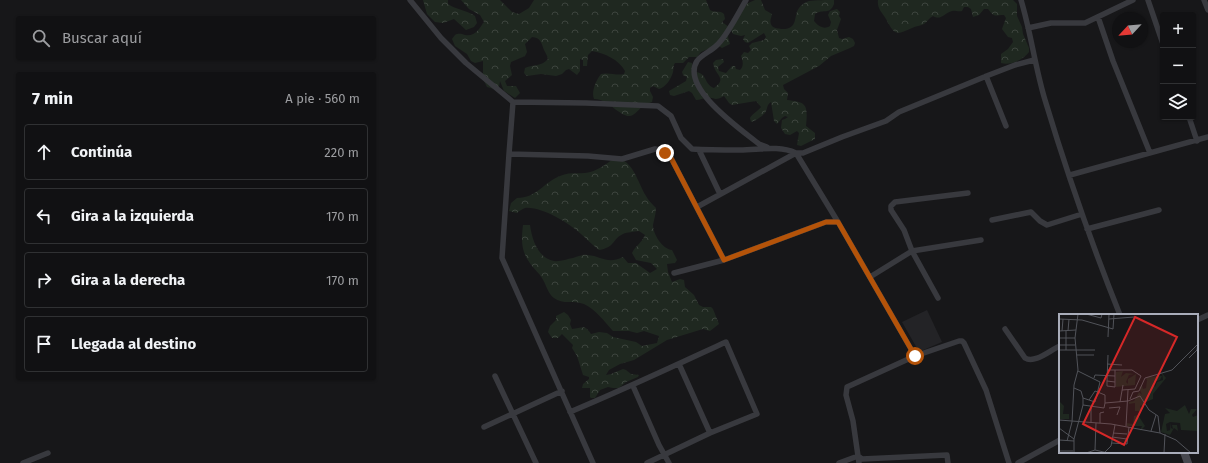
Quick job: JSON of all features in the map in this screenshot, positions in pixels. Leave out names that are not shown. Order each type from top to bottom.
[{"type":"street","points":[[410,0],[441,38],[466,63],[513,102],[658,106],[671,116],[677,132],[684,143],[692,149],[699,150],[769,148],[803,153],[886,121],[899,112],[986,76],[1015,65],[1034,60]]},
{"type":"street","points":[[746,0],[717,46],[697,62],[694,73],[697,85],[706,98],[759,144],[769,148]]},
{"type":"street","points":[[1021,0],[1034,60],[1045,100],[1082,214],[1120,314]]},
{"type":"street","points":[[1028,28],[1051,23],[1085,23],[1133,0]]},
{"type":"street","points":[[1148,0],[1160,35]]},
{"type":"street","points":[[1204,0],[1208,10]]},
{"type":"street","points":[[1098,18],[1113,61],[1150,153]]},
{"type":"street","points":[[986,76],[1006,126]]},
{"type":"street","points":[[513,102],[502,258],[593,463]]},
{"type":"street","points":[[1190,120],[1197,141]]},
{"type":"street","points":[[1070,174],[1208,137]]},
{"type":"street","points":[[509,154],[588,156],[622,159],[660,150],[671,158],[724,260]]},
{"type":"street","points":[[699,150],[720,194]]},
{"type":"street","points":[[697,207],[796,153]]},
{"type":"street","points":[[796,153],[870,276],[915,356]]},
{"type":"street","points":[[938,298],[912,251],[904,230],[891,210],[893,204],[968,193]]},
{"type":"street","points":[[1088,229],[1159,210]]},
{"type":"street","points":[[992,220],[1031,212],[1040,221],[1047,225],[1082,214]]},
{"type":"street","points":[[674,273],[724,260],[826,222],[838,222]]},
{"type":"street","points":[[870,276],[912,251],[981,240]]},
{"type":"street","points":[[1198,320],[1208,316]]},
{"type":"street","points":[[1005,329],[1024,358],[1028,360],[1035,360],[1059,347]]},
{"type":"street","points":[[859,463],[853,421],[846,395],[847,387],[915,356],[958,341],[962,341],[986,390],[1009,463]]},
{"type":"street","points":[[570,412],[633,386],[726,342],[758,414],[710,433],[647,463]]},
{"type":"street","points":[[679,364],[710,433]]},
{"type":"street","points":[[495,376],[536,463]]},
{"type":"street","points":[[633,386],[668,463]]},
{"type":"street","points":[[484,427],[562,391]]},
{"type":"street","points":[[1018,463],[1059,441]]},
{"type":"street","points":[[23,463],[48,453]]},
{"type":"street","points":[[1184,453],[1188,463]]},
{"type":"street","points":[[838,463],[858,456],[862,459],[947,455],[948,463]]},
{"type":"shaded area","points":[[927,310],[942,342],[921,351],[918,350],[902,322]]},
{"type":"green space","points":[[423,0],[448,0],[448,4],[451,6],[469,12],[475,16],[477,23],[474,27],[466,30],[454,19],[443,23],[435,22],[427,14]]},
{"type":"green space","points":[[461,0],[500,0],[512,12],[519,14],[529,8],[534,0],[706,0],[710,10],[724,14],[725,19],[722,22],[729,27],[728,37],[730,44],[722,48],[717,45],[701,52],[697,57],[689,57],[683,63],[675,63],[670,80],[666,85],[659,89],[653,86],[650,88],[653,97],[652,102],[646,104],[632,115],[626,116],[604,101],[594,99],[593,96],[594,86],[601,74],[624,74],[625,71],[615,60],[602,53],[592,51],[588,55],[587,66],[583,66],[583,60],[580,59],[580,71],[577,75],[569,69],[556,76],[541,74],[527,76],[524,73],[525,68],[540,64],[548,59],[540,41],[537,38],[532,37],[525,44],[527,52],[525,56],[511,62],[510,66],[512,75],[505,81],[507,86],[516,86],[520,93],[515,98],[504,91],[500,81],[499,87],[494,89],[487,87],[483,79],[483,61],[475,63],[471,61],[467,54],[455,46],[452,39],[455,35],[474,34],[484,22],[480,15],[469,9]]},
{"type":"green space","points":[[755,0],[761,0],[765,10],[772,14],[770,22],[772,26],[775,28],[787,29],[793,25],[797,11],[805,3],[809,1],[834,0],[834,4],[830,10],[815,14],[814,21],[821,27],[826,28],[830,26],[831,22],[828,15],[830,11],[837,9],[840,12],[839,16],[841,19],[837,30],[839,38],[842,39],[849,37],[853,39],[855,43],[854,46],[831,56],[819,66],[783,85],[784,89],[788,93],[787,100],[799,102],[805,106],[807,113],[806,126],[815,133],[815,139],[801,146],[797,145],[799,133],[797,131],[790,135],[785,134],[781,128],[782,120],[788,117],[785,116],[777,124],[774,121],[771,102],[768,104],[765,113],[757,120],[751,122],[750,118],[761,107],[756,101],[732,105],[724,96],[716,99],[707,98],[696,100],[689,91],[674,96],[670,95],[669,91],[686,81],[687,77],[683,75],[682,72],[688,62],[692,63],[692,70],[694,72],[704,76],[708,84],[714,88],[720,82],[720,77],[713,63],[716,60],[723,59],[724,62],[718,67],[719,71],[726,73],[732,66],[735,66],[736,69],[740,70],[743,63],[741,56],[744,52],[748,53],[751,50],[749,46],[752,43],[764,40],[766,37],[764,33],[748,43],[743,39],[745,35],[741,36],[733,34],[730,28],[746,4]]},
{"type":"green space","points":[[878,0],[1013,0],[1017,4],[1017,16],[1029,48],[1029,52],[1017,61],[1009,64],[1001,63],[1001,54],[1008,49],[1013,42],[1012,38],[1008,37],[1002,29],[1006,18],[1004,15],[992,14],[988,9],[984,9],[979,15],[973,17],[971,9],[964,7],[962,11],[952,11],[938,18],[933,16],[924,24],[899,33],[892,29],[884,17],[878,6]]},
{"type":"green space","points":[[616,157],[622,159],[631,168],[647,198],[656,208],[653,229],[662,244],[668,249],[672,250],[677,260],[675,263],[667,264],[672,282],[680,279],[684,280],[685,287],[694,295],[699,305],[703,307],[711,307],[713,309],[719,324],[710,331],[703,329],[667,340],[634,360],[620,364],[609,370],[606,375],[623,369],[631,374],[639,375],[638,377],[626,382],[619,388],[608,387],[600,390],[595,398],[591,398],[590,388],[582,388],[583,384],[589,379],[589,377],[583,375],[577,356],[572,348],[573,345],[562,334],[558,338],[552,338],[548,332],[550,326],[556,320],[556,316],[564,312],[568,315],[571,320],[570,324],[572,329],[583,327],[591,334],[599,332],[607,333],[613,337],[636,342],[642,346],[657,343],[659,336],[644,331],[637,333],[629,331],[613,331],[600,316],[588,306],[580,303],[561,301],[554,298],[541,276],[528,261],[522,242],[523,225],[530,225],[532,237],[537,248],[548,259],[559,261],[582,255],[609,260],[623,257],[628,263],[636,263],[650,273],[657,269],[651,263],[636,260],[632,253],[645,235],[639,231],[625,233],[617,238],[608,247],[599,250],[569,225],[547,212],[532,208],[525,208],[517,213],[509,211],[511,203],[517,198],[535,193],[554,179],[567,174],[594,171]]},
{"type":"route","points":[[665,153],[671,158],[724,260],[826,222],[838,222],[915,356]]}]
